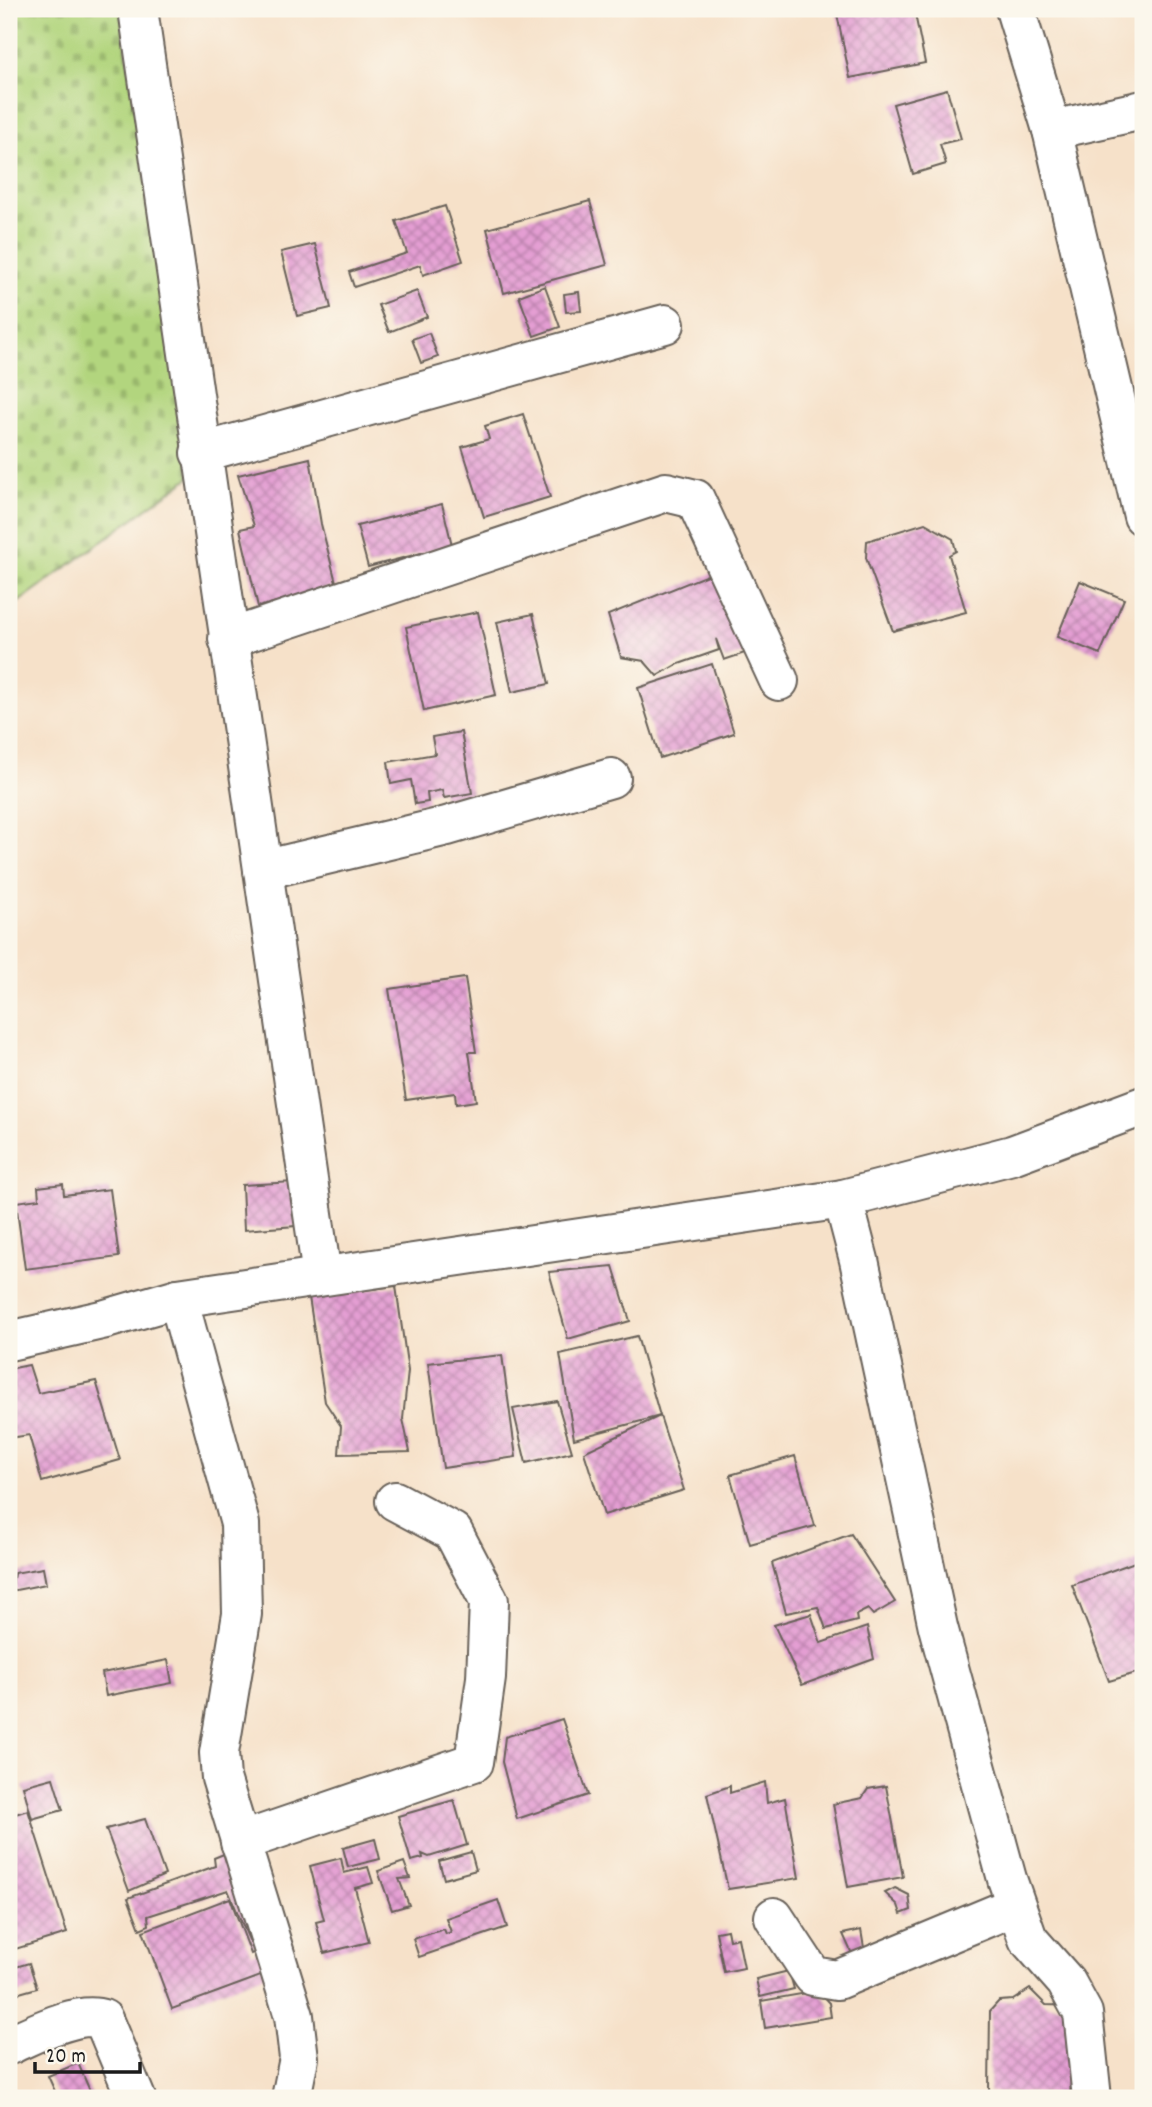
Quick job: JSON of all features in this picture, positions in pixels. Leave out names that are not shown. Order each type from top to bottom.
[{"type":"street","points":[[138,9],[200,453],[322,1276]]},
{"type":"street","points":[[1015,9],[1129,396],[1143,516]]},
{"type":"street","points":[[1052,130],[1143,110]]},
{"type":"street","points":[[200,453],[665,324]]},
{"type":"street","points":[[228,639],[666,492],[695,499],[779,681]]},
{"type":"street","points":[[263,870],[447,826],[611,778]]},
{"type":"street","points":[[9,1341],[106,1319],[178,1298],[843,1199],[1012,1155],[1143,1106]]},
{"type":"street","points":[[843,1199],[859,1260],[938,1627],[1015,1906],[1035,1950],[1066,1982],[1079,2001],[1087,2035],[1092,2098]]},
{"type":"street","points":[[178,1298],[240,1524],[242,1614],[219,1753],[221,1778],[294,2016],[299,2058],[297,2080],[291,2098]]},
{"type":"street","points":[[240,1842],[474,1762],[486,1678],[489,1601],[453,1532],[396,1501]]},
{"type":"street","points":[[774,1917],[813,1976],[836,1980],[1015,1906]]},
{"type":"street","points":[[9,2045],[42,2030],[86,2017],[103,2019],[136,2098]]},
{"type":"green space","points":[[9,9],[120,9],[190,477],[9,609]]},
{"type":"building","points":[[836,9],[914,9],[925,63],[850,78]]},
{"type":"building","points":[[947,89],[961,139],[940,144],[946,164],[913,174],[893,104]]},
{"type":"building","points":[[590,201],[607,265],[504,293],[487,229]]},
{"type":"building","points":[[445,206],[463,261],[423,275],[420,265],[354,287],[349,272],[407,253],[396,221]]},
{"type":"building","points":[[315,244],[331,308],[297,316],[281,252]]},
{"type":"building","points":[[545,286],[560,327],[534,336],[519,296]]},
{"type":"building","points":[[417,291],[427,317],[389,332],[378,305]]},
{"type":"building","points":[[579,292],[581,311],[566,312],[564,294]]},
{"type":"building","points":[[429,333],[438,357],[421,363],[412,339]]},
{"type":"building","points":[[523,414],[550,497],[484,517],[462,447],[489,439],[485,426]]},
{"type":"building","points":[[310,458],[321,524],[337,586],[258,607],[240,529],[254,526],[238,475]]},
{"type":"building","points":[[442,504],[452,545],[368,567],[357,526]]},
{"type":"building","points":[[925,523],[953,539],[956,551],[949,555],[966,612],[893,631],[866,558],[867,541]]},
{"type":"building","points":[[722,569],[754,650],[724,660],[716,639],[719,650],[676,665],[657,676],[644,661],[621,657],[608,615]]},
{"type":"building","points":[[1080,581],[1124,599],[1100,654],[1057,637]]},
{"type":"building","points":[[478,612],[496,695],[424,711],[406,627]]},
{"type":"building","points":[[533,614],[549,684],[512,692],[497,622]]},
{"type":"building","points":[[712,664],[734,733],[660,758],[638,688]]},
{"type":"building","points":[[461,732],[472,793],[444,798],[442,790],[427,793],[428,802],[415,804],[411,780],[391,784],[388,762],[435,754],[432,737]]},
{"type":"building","points":[[465,978],[476,1052],[469,1052],[476,1101],[456,1104],[455,1093],[406,1100],[389,989]]},
{"type":"building","points":[[294,1182],[296,1226],[244,1230],[242,1185]]},
{"type":"building","points":[[63,1184],[64,1195],[110,1189],[119,1257],[25,1269],[16,1202],[39,1199],[38,1187]]},
{"type":"building","points":[[613,1266],[630,1321],[568,1339],[549,1272]]},
{"type":"building","points":[[396,1286],[408,1371],[403,1419],[410,1452],[339,1454],[341,1426],[325,1402],[309,1297]]},
{"type":"building","points":[[637,1336],[660,1416],[574,1439],[560,1354]]},
{"type":"building","points":[[502,1355],[516,1457],[443,1468],[428,1363]]},
{"type":"building","points":[[29,1365],[38,1393],[96,1381],[120,1460],[42,1482],[29,1435],[9,1438],[9,1369]]},
{"type":"building","points":[[557,1401],[572,1452],[526,1463],[513,1409]]},
{"type":"building","points":[[660,1416],[684,1490],[604,1515],[584,1452]]},
{"type":"building","points":[[795,1456],[815,1526],[750,1544],[730,1475]]},
{"type":"building","points":[[851,1534],[895,1602],[873,1615],[868,1609],[856,1615],[857,1621],[826,1629],[818,1607],[786,1613],[772,1563]]},
{"type":"building","points":[[1143,1559],[1143,1671],[1109,1681],[1072,1585]]},
{"type":"building","points":[[43,1568],[46,1584],[11,1591],[14,1573]]},
{"type":"building","points":[[811,1614],[821,1643],[867,1627],[874,1659],[802,1685],[774,1625]]},
{"type":"building","points":[[168,1660],[172,1683],[106,1696],[102,1673]]},
{"type":"building","points":[[562,1719],[588,1795],[517,1819],[502,1762],[505,1737]]},
{"type":"building","points":[[53,1778],[63,1810],[32,1819],[23,1786]]},
{"type":"building","points":[[765,1782],[767,1803],[785,1798],[799,1878],[728,1889],[707,1794],[730,1786],[730,1793]]},
{"type":"building","points":[[886,1786],[903,1877],[848,1887],[833,1804],[862,1798],[868,1789]]},
{"type":"building","points":[[454,1800],[467,1845],[429,1857],[422,1854],[423,1858],[411,1861],[398,1816]]},
{"type":"building","points":[[28,1810],[67,1933],[9,1951],[9,1816]]},
{"type":"building","points":[[145,1819],[165,1875],[129,1891],[106,1829]]},
{"type":"building","points":[[375,1839],[380,1859],[348,1867],[343,1848]]},
{"type":"building","points":[[231,1851],[281,1935],[252,1947],[228,1890],[148,1916],[149,1925],[140,1929],[128,1898],[215,1866],[214,1858]]},
{"type":"building","points":[[471,1852],[476,1870],[444,1879],[439,1861]]},
{"type":"building","points":[[341,1858],[344,1873],[368,1867],[373,1883],[355,1888],[369,1942],[324,1953],[316,1922],[324,1920],[310,1866]]},
{"type":"building","points":[[404,1862],[410,1878],[399,1879],[409,1905],[392,1910],[378,1871]]},
{"type":"building","points":[[895,1888],[909,1895],[911,1910],[901,1914],[898,1905],[885,1893]]},
{"type":"building","points":[[230,1898],[251,1954],[269,1947],[277,1970],[172,2009],[143,1931]]},
{"type":"building","points":[[498,1900],[507,1927],[419,1957],[413,1939],[444,1929],[446,1934],[451,1932],[446,1918]]},
{"type":"building","points":[[727,1930],[729,1940],[738,1938],[744,1968],[724,1972],[716,1932]]},
{"type":"building","points":[[861,1930],[864,1948],[852,1954],[843,1934]]},
{"type":"building","points":[[29,1963],[37,1988],[9,1996],[9,1969]]},
{"type":"building","points":[[789,1971],[794,1989],[760,1997],[756,1979]]},
{"type":"building","points":[[1030,1989],[1046,2005],[1077,2006],[1070,2094],[989,2092],[990,2011],[999,2001],[1013,2000]]},
{"type":"building","points":[[818,1991],[829,2003],[831,2017],[765,2028],[761,2001]]},
{"type":"building","points":[[78,2063],[93,2098],[58,2098],[48,2076]]}]
